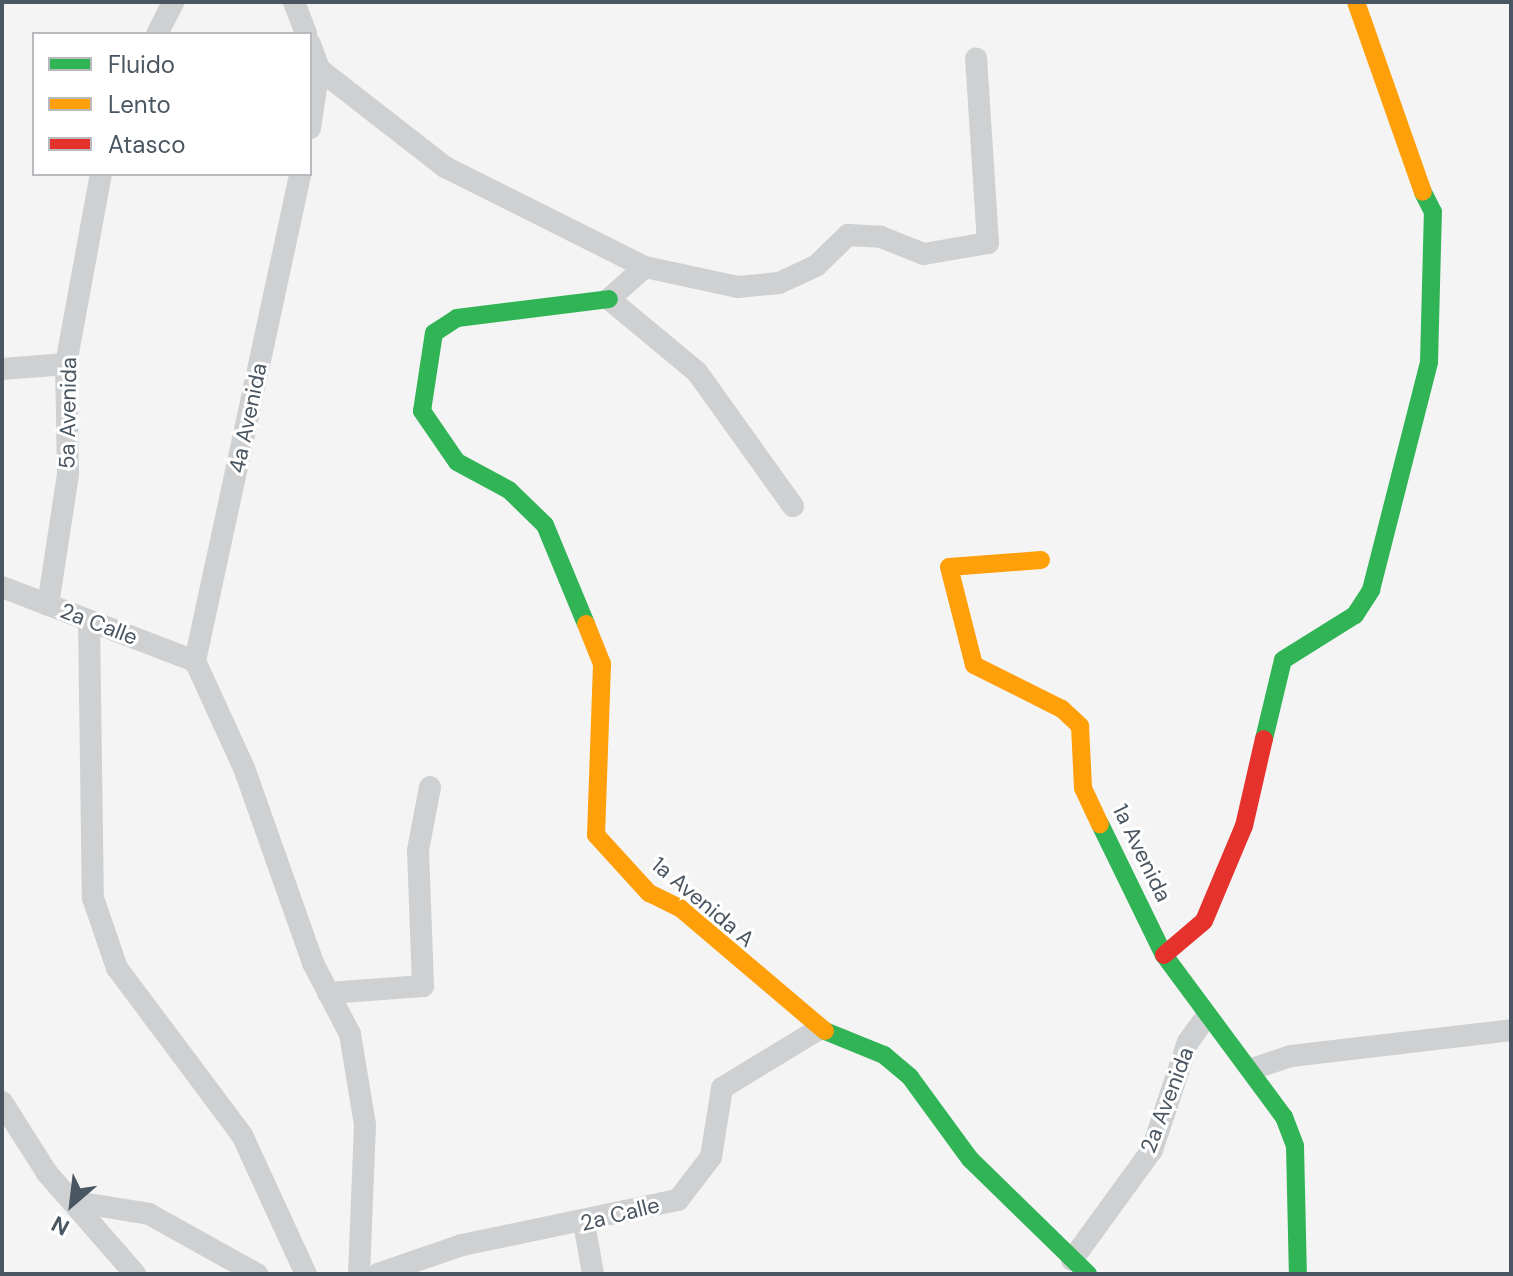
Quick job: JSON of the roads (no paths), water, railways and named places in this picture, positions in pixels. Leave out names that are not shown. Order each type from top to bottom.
[{"type":"street","points":[[158,32],[173,2]]},
{"type":"street","points":[[294,2],[305,32]]},
{"type":"street","points":[[1164,955],[1204,921],[1244,826],[1283,660],[1355,615],[1371,590],[1429,362],[1433,212],[1407,159],[1356,2]]},
{"type":"street","points":[[312,50],[319,69],[312,115]]},
{"type":"street","points":[[319,69],[445,167],[645,267],[738,287],[779,283],[816,266],[848,235],[881,237],[924,254],[988,243],[976,58]]},
{"type":"street","name":"5a Avenida","points":[[48,605],[68,474],[66,364],[101,176]]},
{"type":"street","name":"4a Avenida","points":[[195,661],[300,176]]},
{"type":"street","points":[[645,267],[609,299],[697,372],[793,506]]},
{"type":"street","name":"1a Avenida A","points":[[609,299],[457,318],[434,333],[422,411],[457,462],[509,490],[545,525],[602,664],[596,835],[649,893],[680,908],[753,977],[792,998],[819,1029],[884,1055],[910,1077],[970,1159],[1080,1267]]},
{"type":"street","points":[[2,369],[66,364]]},
{"type":"street","name":"1a Avenida","points":[[1041,560],[949,567],[974,665],[1062,709],[1080,726],[1083,788],[1164,955],[1206,1017],[1252,1069],[1295,1146],[1298,1274]]},
{"type":"street","name":"2a Calle","points":[[2,587],[195,661]]},
{"type":"street","points":[[89,621],[93,898],[117,968],[242,1135],[306,1274]]},
{"type":"street","points":[[195,661],[328,993],[350,1034],[365,1125],[359,1274]]},
{"type":"street","points":[[328,993],[423,986],[418,850],[430,787]]},
{"type":"street","name":"2a Avenida","points":[[1080,1267],[1152,1150],[1188,1042],[1206,1017]]},
{"type":"street","name":"2a Calle","points":[[378,1274],[462,1245],[584,1223],[678,1200],[711,1157],[722,1088],[819,1029]]},
{"type":"street","points":[[1252,1069],[1291,1056],[1511,1030]]},
{"type":"street","points":[[2,1102],[47,1173],[76,1202],[135,1274]]},
{"type":"street","points":[[76,1202],[149,1214],[257,1274]]},
{"type":"street","points":[[584,1223],[593,1274]]}]
